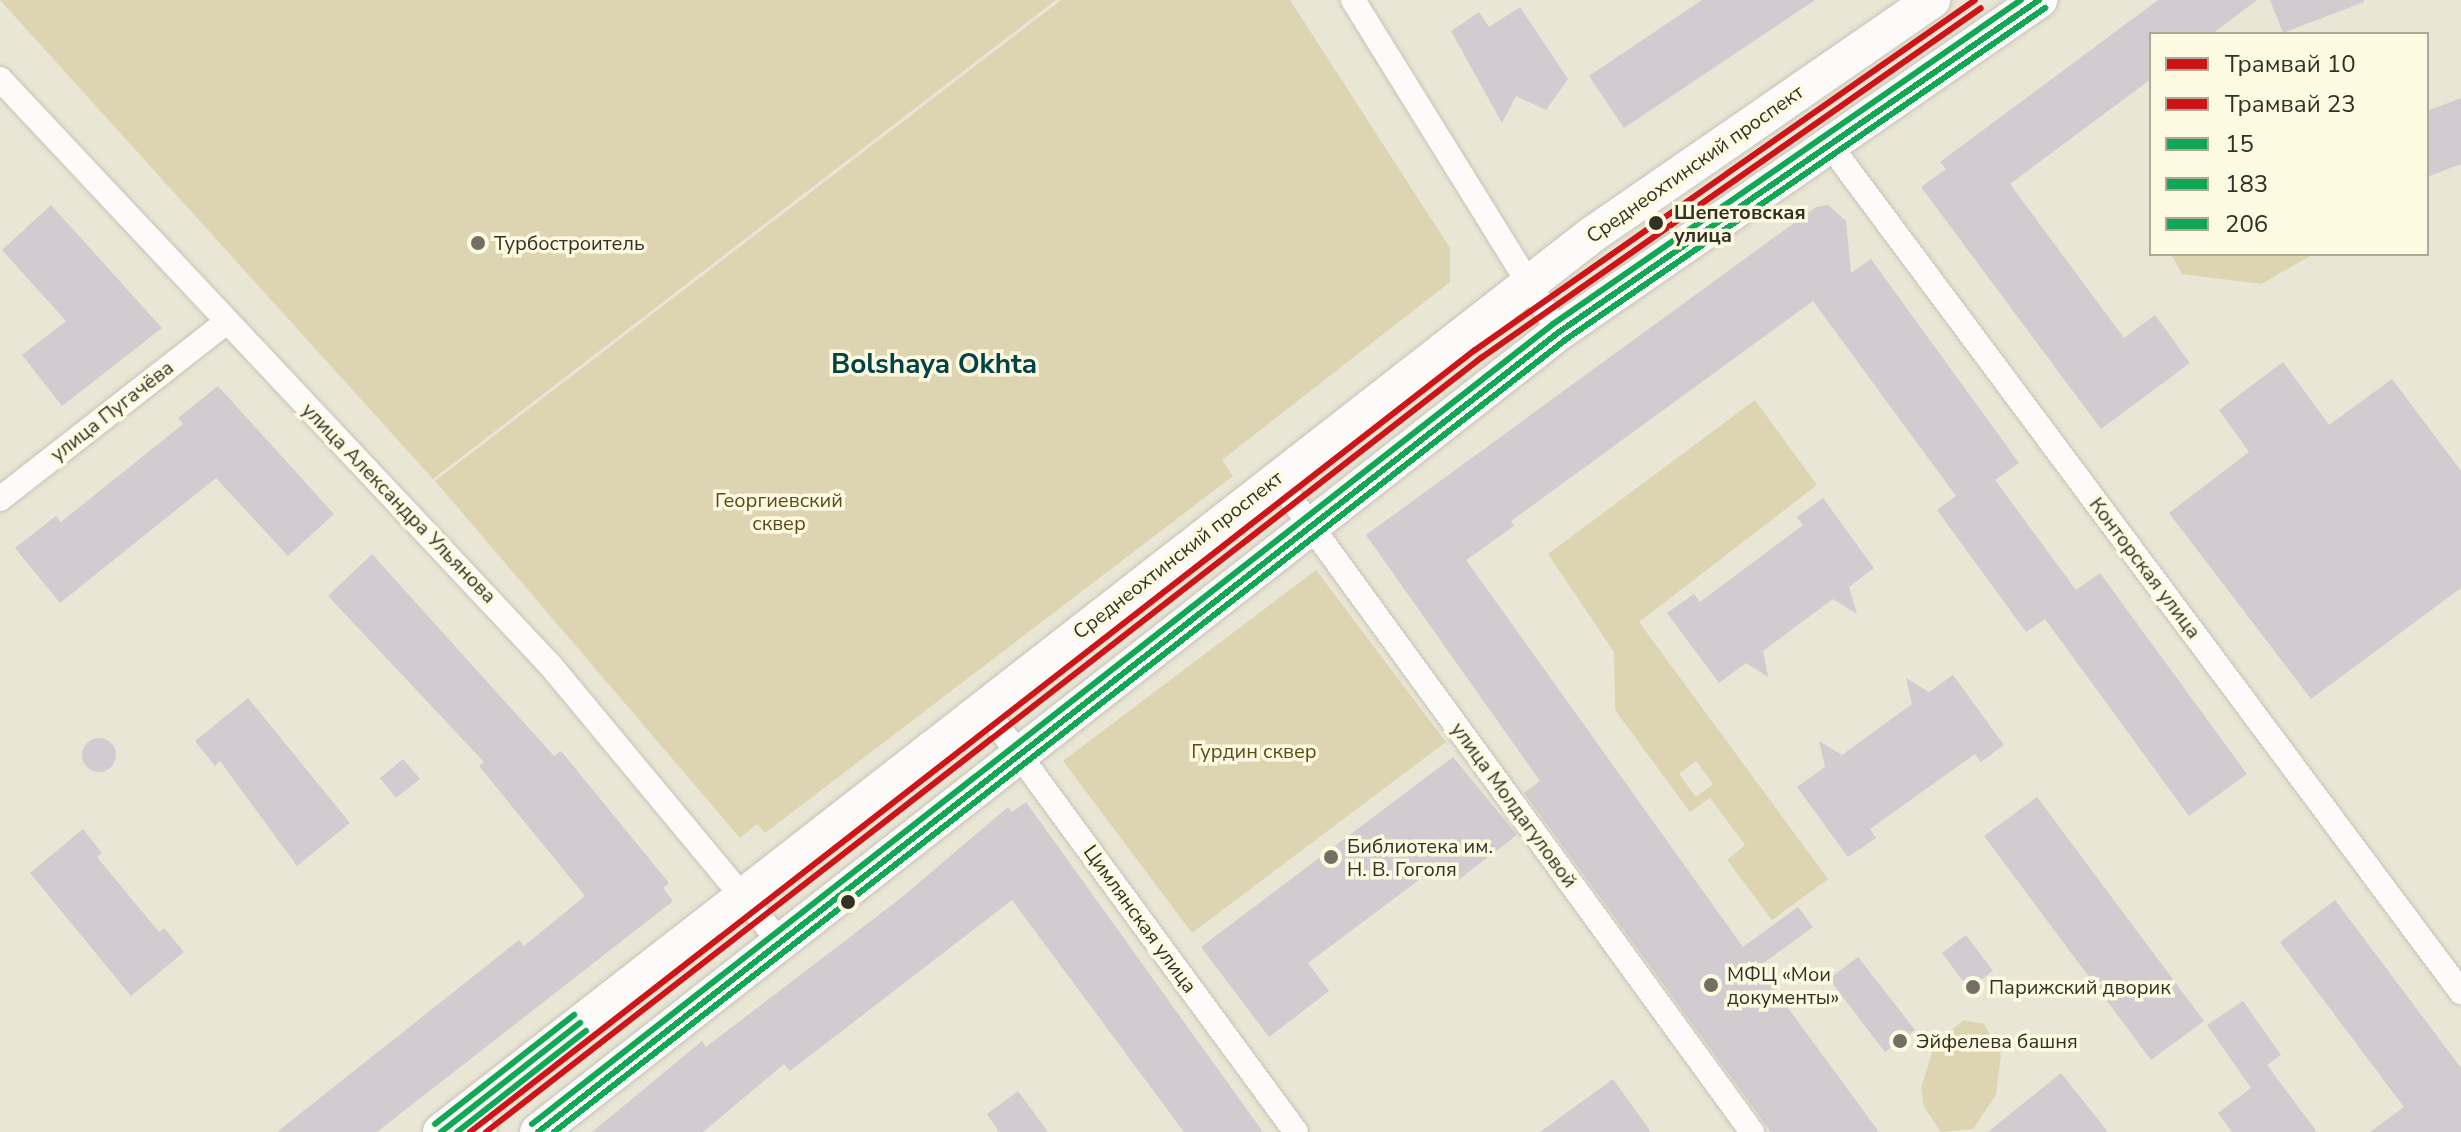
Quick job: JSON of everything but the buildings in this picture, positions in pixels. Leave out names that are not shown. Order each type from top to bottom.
[{"type":"main road","name":"Среднеохтинский проспект","points":[[465,1125],[743,896],[1528,284],[1932,0]]},
{"type":"main road","points":[[538,1132],[1559,332],[2039,0]]},
{"type":"street","points":[[1353,0],[1559,332]]},
{"type":"street","name":"улица Александра Ульянова","points":[[0,79],[224,324],[397,497],[541,654],[780,942]]},
{"type":"street","name":"Конторская улица","points":[[1829,144],[2461,992]]},
{"type":"street","name":"улица Пугачёва","points":[[0,499],[224,324]]},
{"type":"street","name":"улица Молдагуловой","points":[[1276,478],[1752,1132]]},
{"type":"street","name":"Цимлянская улица","points":[[984,707],[1296,1132]]},
{"type":"green space","name":"Турбостроитель","points":[[0,0],[1056,0],[433,479]]},
{"type":"green space","name":"Георгиевский сквер","points":[[1061,0],[1290,0],[1450,248],[1450,282],[1222,460],[1233,476],[765,833],[757,824],[740,838],[435,481]]},
{"type":"green space","points":[[2172,256],[2310,256],[2261,284],[2182,274]]},
{"type":"green space","points":[[1755,400],[1817,485],[1639,622],[1828,879],[1772,920],[1727,860],[1745,845],[1710,798],[1690,812],[1615,710],[1614,652],[1548,554]],"holes":[[[1696,761],[1713,784],[1696,797],[1679,774]]]},
{"type":"green space","name":"Гурдин сквер","points":[[1316,570],[1446,742],[1192,933],[1063,761]]},
{"type":"green space","points":[[1964,1020],[1984,1024],[2001,1055],[1996,1095],[1973,1129],[1941,1132],[1924,1107],[1921,1088],[1935,1043]]},
{"type":"tram line","name":"10","points":[[470,1132],[1475,350],[1975,0]]},
{"type":"tram line","name":"23","points":[[486,1132],[1481,358],[1981,8]]},
{"type":"transit line","name":"206","points":[[532,1124],[1553,324],[2021,0]]},
{"type":"transit line","name":"15","points":[[538,1132],[1559,332],[2039,0]]},
{"type":"transit line","name":"183","points":[[554,1132],[1565,340],[2045,8]]},
{"type":"transit line","name":"206","points":[[435,1124],[574,1015]]},
{"type":"transit line","name":"15","points":[[441,1132],[580,1023]]},
{"type":"transit line","name":"183","points":[[457,1132],[586,1031]]},
{"type":"place","name":"Шепетовская улица","points":[[1656,223]]},
{"type":"place","name":"Турбостроитель","points":[[478,243]]},
{"type":"place","name":"Библиотека им. Н. В. Гоголя","points":[[1331,857]]},
{"type":"place","name":"МФЦ «Мои документы»","points":[[1711,985]]},
{"type":"place","name":"Парижский дворик","points":[[1973,987]]},
{"type":"place","name":"Эйфелева башня","points":[[1900,1041]]},
{"type":"district","name":"Bolshaya Okhta","points":[[934,364]]}]
